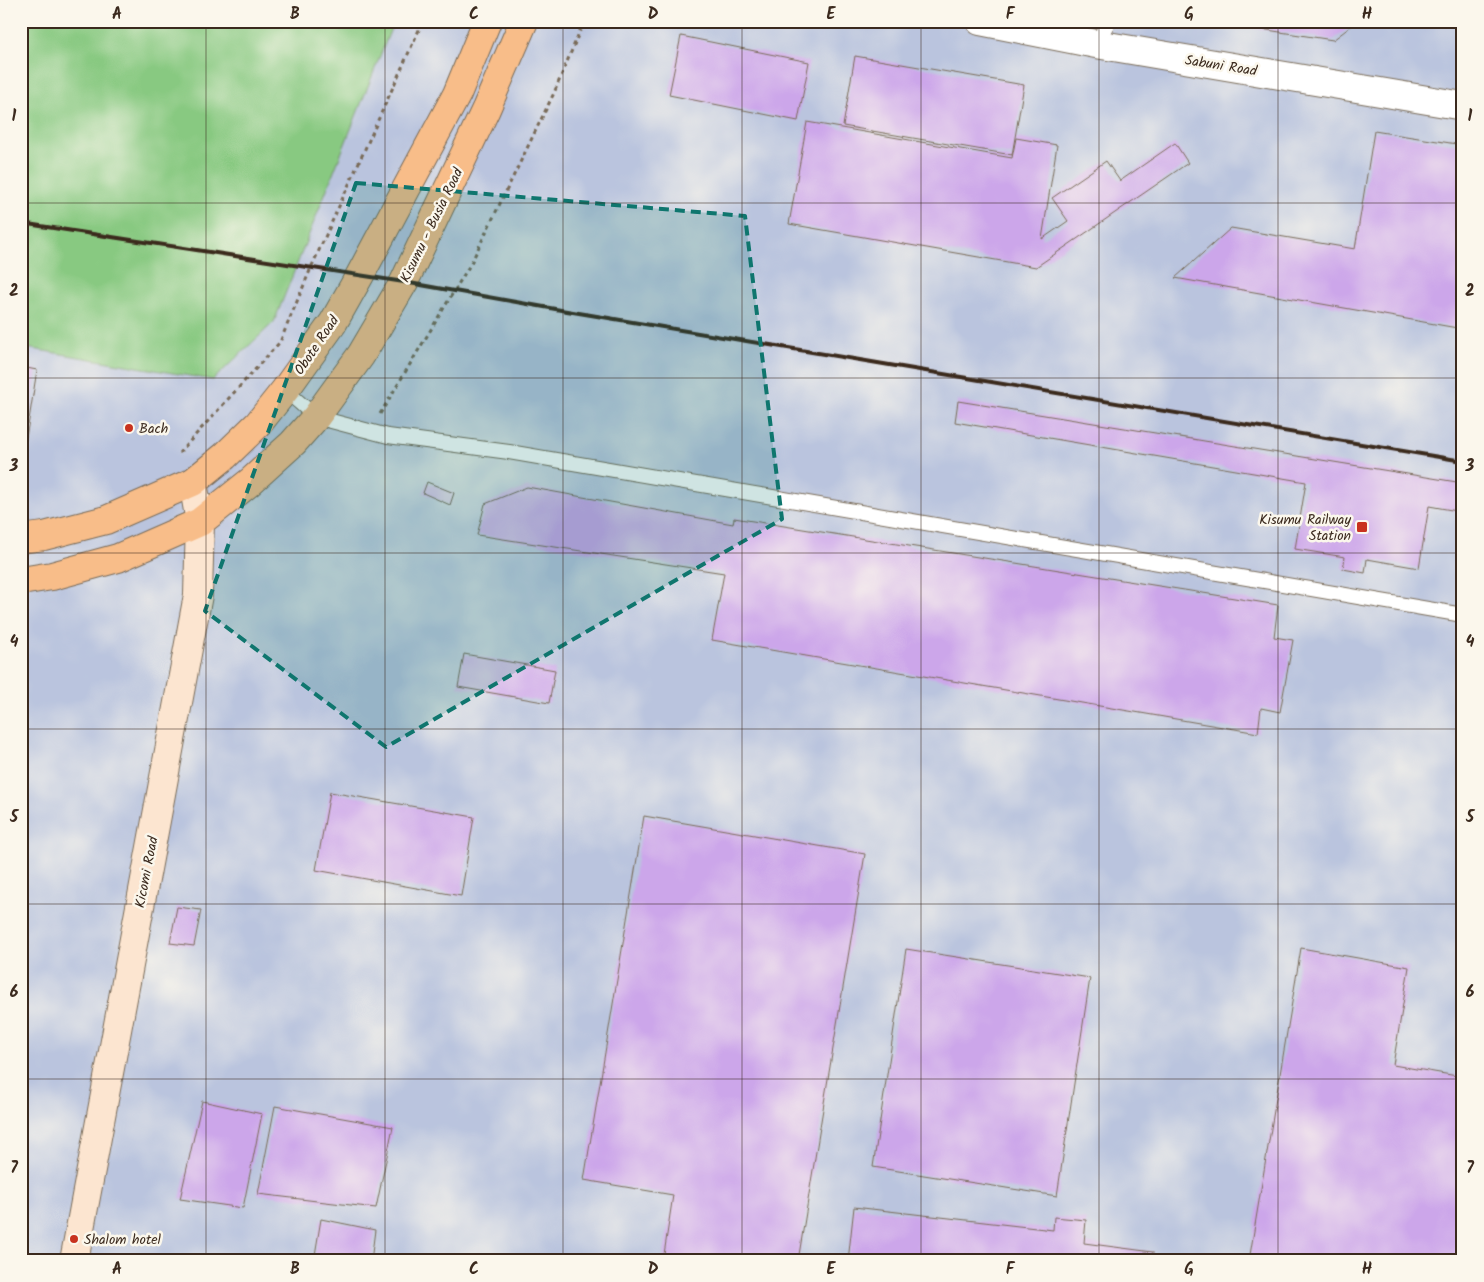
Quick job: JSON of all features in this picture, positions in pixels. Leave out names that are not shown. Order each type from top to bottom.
[{"type":"highway","name":"Obote Road","points":[[21,539],[44,536],[106,520],[193,482],[225,456],[258,424],[333,323],[457,94],[487,21]]},
{"type":"highway","name":"Kisumu - Busia Road","points":[[316,417],[361,355],[404,282],[486,109],[524,21]]},
{"type":"highway","points":[[21,581],[52,576],[118,558],[200,522],[279,456],[316,417]]},
{"type":"main road","name":"Kicomi Road","points":[[74,1261],[198,595],[200,522],[193,482]]},
{"type":"street","name":"Sabuni Road","points":[[980,21],[1096,44],[1463,106]]},
{"type":"lane","points":[[1096,44],[1109,21]]},
{"type":"lane","points":[[285,390],[316,417],[388,436],[519,454],[1463,614]]},
{"type":"path","points":[[179,453],[280,342],[311,268],[423,21]]},
{"type":"path","points":[[369,431],[471,263],[554,93],[584,21]]},
{"type":"highlighted area","points":[[356,183],[745,216],[782,519],[386,747],[205,611]]},
{"type":"shaded area","points":[[327,21],[1463,21],[1463,1261],[21,1261],[21,38]]},
{"type":"green space","points":[[21,21],[394,21],[274,322],[213,380],[21,347]]},
{"type":"building","points":[[1241,21],[1358,21],[1333,40],[1247,27]]},
{"type":"building","points":[[681,36],[809,62],[798,121],[669,95]]},
{"type":"building","points":[[855,56],[1024,85],[1012,155],[843,126]]},
{"type":"building","points":[[807,122],[1012,158],[1016,138],[1057,145],[1042,239],[1068,221],[1052,198],[1106,161],[1120,181],[1175,143],[1188,163],[1036,267],[789,224]]},
{"type":"building","points":[[1374,131],[1463,145],[1463,329],[1175,278],[1231,228],[1355,249]]},
{"type":"building","points":[[21,367],[37,370],[22,463],[21,463]]},
{"type":"building","points":[[958,401],[1463,483],[1463,512],[1429,506],[1419,568],[1367,559],[1365,573],[1343,569],[1345,557],[1295,549],[1306,482],[955,422]]},
{"type":"building","points":[[427,482],[454,493],[450,505],[423,493]]},
{"type":"building","points":[[527,487],[733,524],[734,518],[1278,605],[1274,637],[1293,640],[1280,712],[1261,708],[1258,733],[712,640],[724,573],[477,535],[485,504]]},
{"type":"building","points":[[464,654],[555,670],[549,703],[458,687]]},
{"type":"building","points":[[330,792],[474,817],[461,896],[316,870]]},
{"type":"building","points":[[644,816],[865,854],[798,1261],[663,1261],[673,1195],[584,1180]]},
{"type":"building","points":[[177,907],[201,910],[194,946],[170,943]]},
{"type":"building","points":[[1301,948],[1409,967],[1393,1065],[1463,1077],[1463,1261],[1249,1261]]},
{"type":"building","points":[[906,949],[1090,978],[1057,1196],[873,1167]]},
{"type":"building","points":[[202,1101],[262,1114],[243,1208],[180,1199]]},
{"type":"building","points":[[275,1106],[393,1127],[376,1208],[258,1194]]},
{"type":"building","points":[[854,1207],[1053,1230],[1054,1217],[1086,1220],[1084,1243],[1153,1252],[1152,1261],[848,1261]]},
{"type":"building","points":[[321,1219],[375,1230],[371,1261],[314,1261]]},
{"type":"railway","points":[[21,223],[404,282],[1463,461]]},
{"type":"place","name":"Bach","points":[[129,428]]},
{"type":"place","name":"Kisumu Railway Station","points":[[1362,527]]},
{"type":"place","name":"Shalom hotel","points":[[74,1239]]}]
